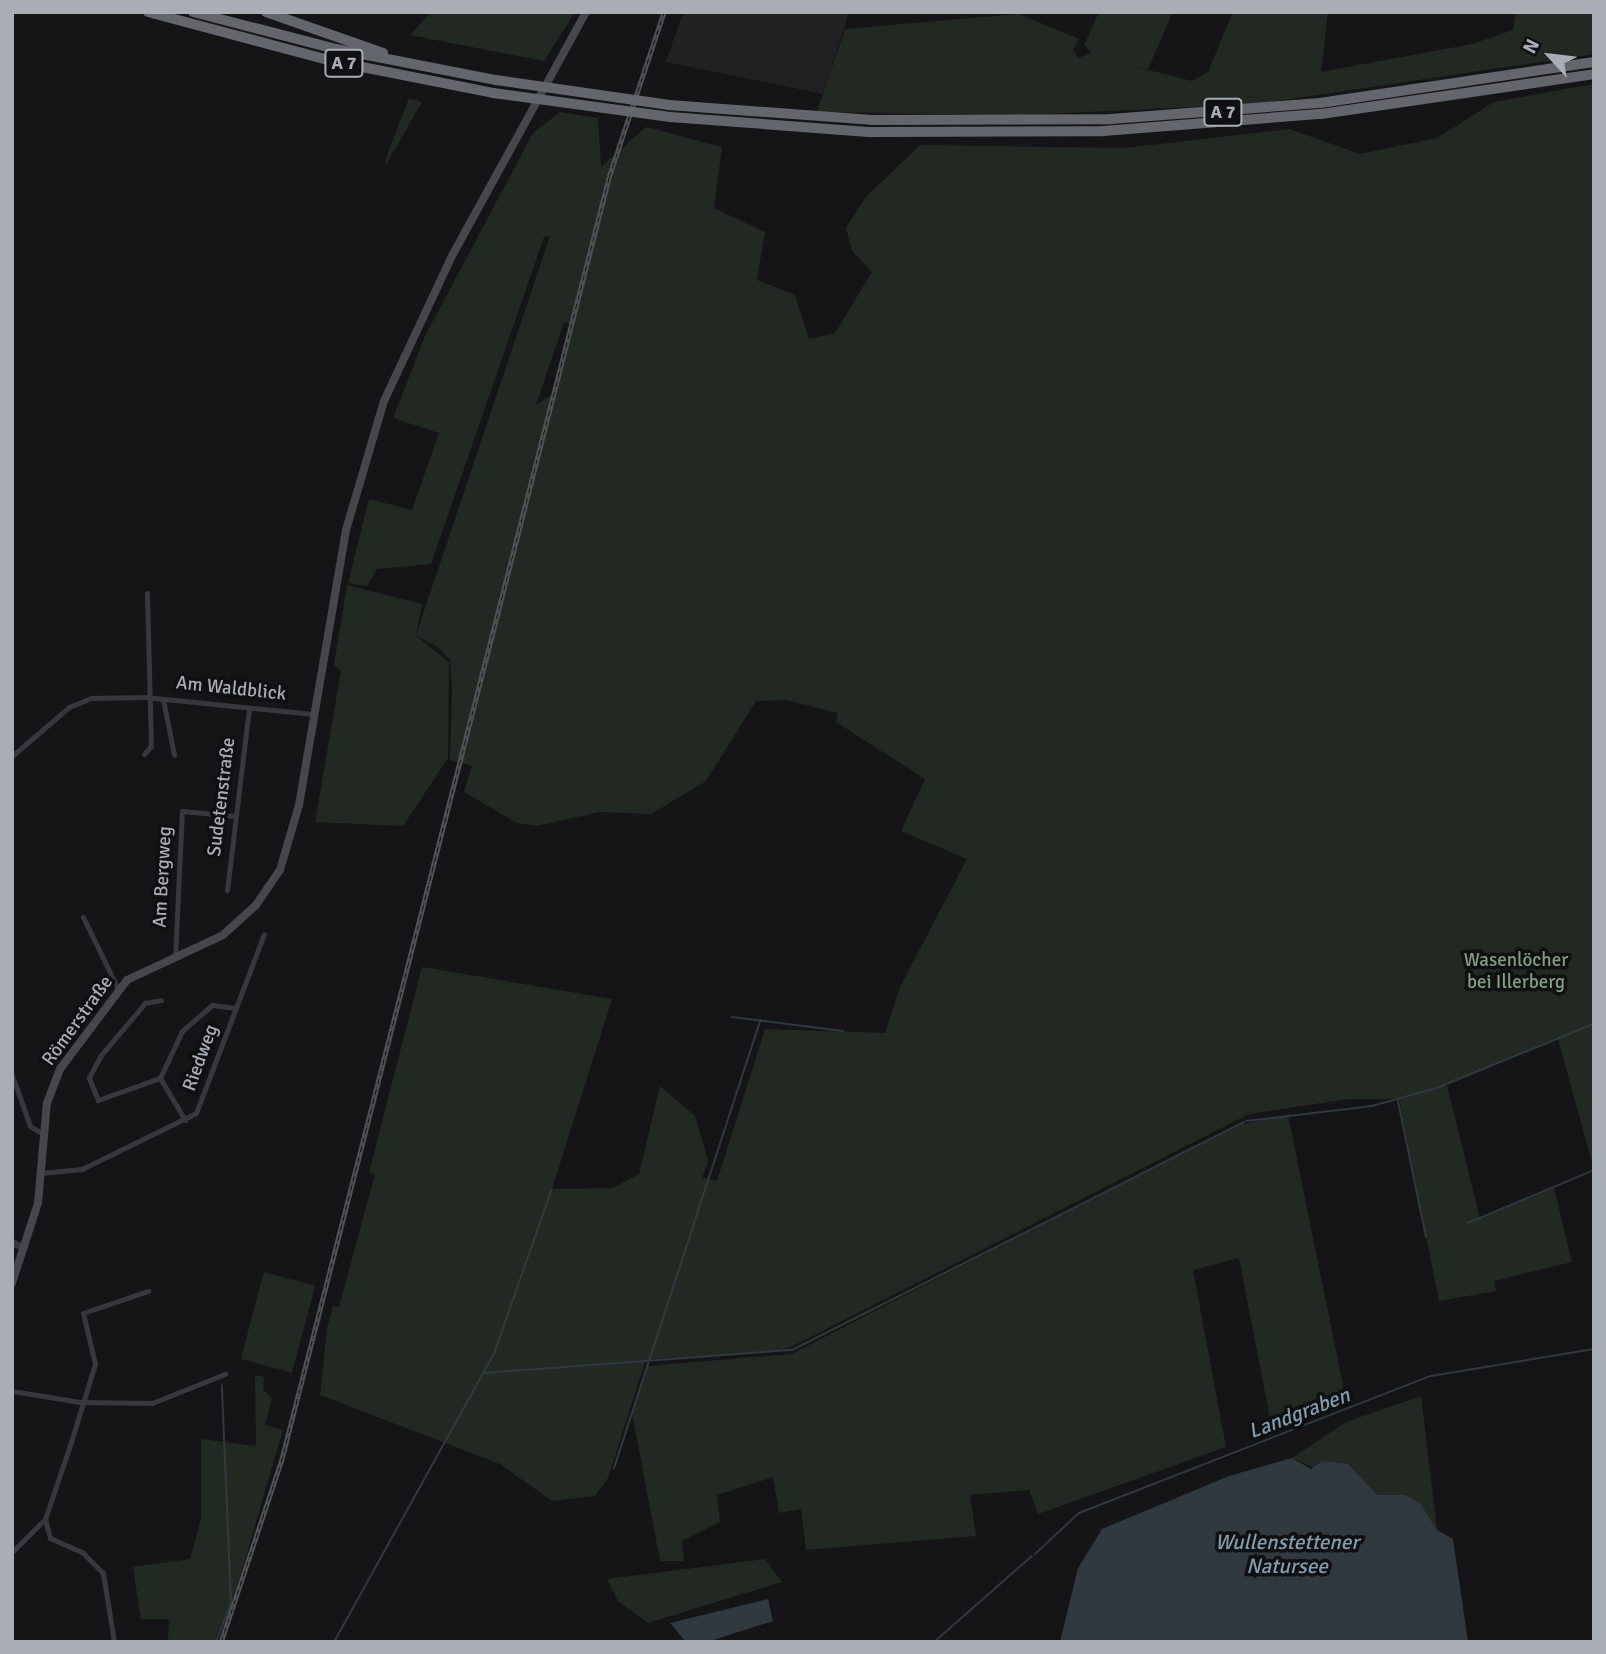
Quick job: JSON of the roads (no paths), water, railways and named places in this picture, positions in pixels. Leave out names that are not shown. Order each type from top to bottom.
[{"type":"highway","name":"A 7","points":[[148,12],[332,61],[494,93],[670,117],[871,132],[1011,134],[1321,114],[1594,74]]},
{"type":"highway","name":"A 7","points":[[193,12],[440,71],[669,105],[859,120],[1010,122],[1320,103],[1594,62]]},
{"type":"highway","points":[[266,12],[440,71]]},
{"type":"main road","name":"Römerstraße","points":[[12,1283],[24,1248],[41,1173],[43,1134],[54,1079],[118,989],[241,920],[280,870],[299,805],[345,530],[384,401],[453,254],[586,12]]},
{"type":"street","points":[[144,754],[151,746],[145,696],[147,593]]},
{"type":"street","name":"Am Waldblick","points":[[12,756],[75,702],[145,696],[313,714]]},
{"type":"street","points":[[163,699],[174,755]]},
{"type":"street","name":"Sudetenstraße","points":[[228,890],[249,708]]},
{"type":"street","name":"Am Bergweg","points":[[175,958],[182,811],[236,816]]},
{"type":"street","points":[[83,917],[118,989]]},
{"type":"street","name":"Riedweg","points":[[41,1173],[82,1170],[185,1121],[202,1102],[264,934]]},
{"type":"street","points":[[161,1000],[145,1003],[125,1021],[89,1078],[104,1101],[160,1078],[182,1031],[212,1005],[236,1009]]},
{"type":"street","points":[[12,1075],[30,1126],[43,1134]]},
{"type":"street","points":[[160,1078],[185,1121]]},
{"type":"street","points":[[12,1242],[24,1248]]},
{"type":"street","points":[[12,1552],[45,1519],[80,1402],[95,1364],[83,1313],[148,1292]]},
{"type":"street","points":[[12,1391],[80,1402],[156,1403],[225,1374]]},
{"type":"street","points":[[45,1519],[50,1538],[83,1553],[103,1573],[114,1642]]},
{"type":"water","name":"Wullenstettener Natursee","points":[[1292,1458],[1311,1469],[1322,1461],[1348,1464],[1377,1495],[1405,1495],[1420,1503],[1437,1530],[1453,1539],[1468,1642],[1060,1642],[1078,1568],[1102,1529],[1229,1476]]},
{"type":"water","points":[[768,1599],[773,1621],[707,1642],[686,1642],[670,1623]]},
{"type":"waterway","points":[[732,1017],[843,1031]]},
{"type":"waterway","points":[[614,1468],[760,1020]]},
{"type":"waterway","points":[[1441,1086],[1594,1024]]},
{"type":"waterway","points":[[1246,1121],[1372,1106],[1440,1087]]},
{"type":"waterway","points":[[1398,1101],[1426,1237]]},
{"type":"waterway","points":[[484,1373],[792,1350],[1244,1122]]},
{"type":"waterway","points":[[1468,1223],[1594,1170]]},
{"type":"waterway","points":[[334,1642],[495,1351],[551,1191]]},
{"type":"waterway","name":"Landgraben","points":[[1035,1554],[1079,1513],[1431,1376],[1594,1349]]},
{"type":"waterway","points":[[216,1642],[231,1603],[222,1385]]},
{"type":"waterway","name":"Landgraben","points":[[934,1642],[1032,1556]]},
{"type":"railway","points":[[221,1642],[281,1462],[609,177],[664,12]]},
{"type":"park label","name":"Wasenlöcher bei Illerberg","points":[[1516,972]]}]
